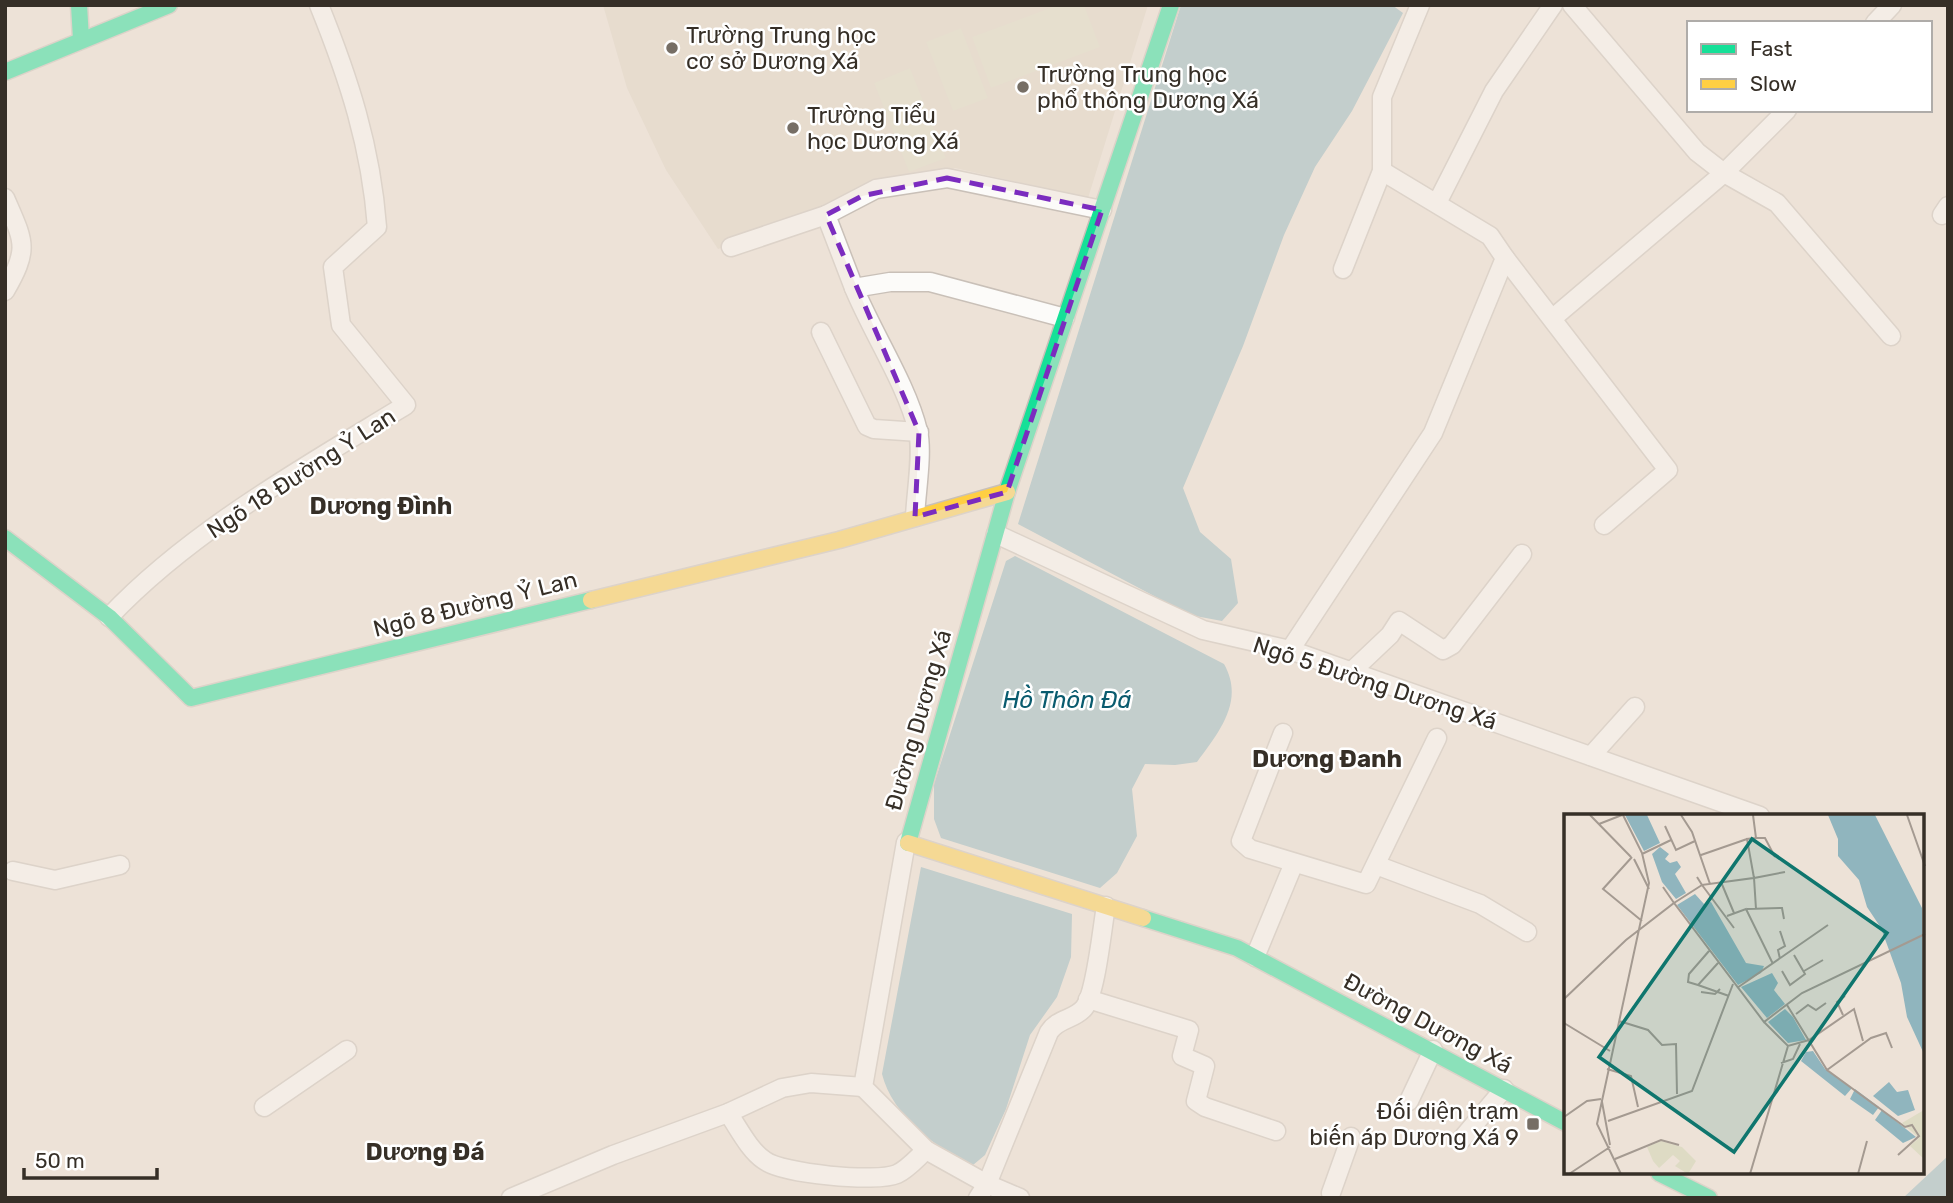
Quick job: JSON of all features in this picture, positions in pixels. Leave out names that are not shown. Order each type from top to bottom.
[{"type":"street","points":[[79,5],[81,39]]},
{"type":"street","points":[[5,72],[169,5]]},
{"type":"street","name":"Ngõ 18 Đường Ỷ Lan","points":[[109,617],[141,583],[253,501],[406,405],[341,324],[333,267],[377,226],[373,176],[349,78],[319,5]]},
{"type":"street","name":"Đường Dương Xá","points":[[1171,5],[1007,492],[906,842],[1237,948],[1564,1122]]},
{"type":"street","points":[[1343,269],[1382,171],[1382,97],[1420,5]]},
{"type":"street","points":[[1437,203],[1494,92],[1553,5]]},
{"type":"street","points":[[1572,5],[1697,152],[1724,173],[1777,203],[1891,336]]},
{"type":"street","points":[[1877,21],[1892,5]]},
{"type":"street","points":[[1553,318],[1724,173],[1785,112]]},
{"type":"street","points":[[1382,171],[1490,236],[1668,470],[1604,525]]},
{"type":"street","points":[[732,247],[826,215],[876,189],[947,178],[1102,210]]},
{"type":"street","points":[[5,198],[24,241],[19,268],[5,291]]},
{"type":"street","points":[[826,215],[871,329],[899,380],[919,432],[915,517]]},
{"type":"street","points":[[1290,650],[1433,433],[1505,258]]},
{"type":"street","points":[[854,288],[890,282],[930,282],[1065,318]]},
{"type":"street","points":[[821,332],[867,426],[874,429],[919,432]]},
{"type":"street","name":"Ngõ 8 Đường Ỷ Lan","points":[[5,538],[109,617],[191,698],[839,540],[1007,492]]},
{"type":"street","name":"Ngõ 5 Đường Dương Xá","points":[[996,534],[1203,630],[1290,650],[1754,814]]},
{"type":"street","points":[[1352,671],[1390,635],[1399,621],[1443,650],[1452,645],[1522,554]]},
{"type":"street","points":[[1591,756],[1635,707]]},
{"type":"street","points":[[1283,733],[1241,841],[1251,849],[1366,884],[1437,738]]},
{"type":"street","points":[[863,1087],[906,842]]},
{"type":"street","points":[[1255,957],[1294,863]]},
{"type":"street","points":[[13,871],[55,880],[120,865]]},
{"type":"street","points":[[1376,865],[1480,904],[1527,932]]},
{"type":"street","points":[[983,1191],[1048,1032],[1053,1026],[1085,1008],[1103,905]]},
{"type":"street","points":[[1088,999],[1189,1030],[1182,1056],[1205,1066],[1196,1101],[1205,1107],[1276,1131]]},
{"type":"street","points":[[264,1107],[347,1050]]},
{"type":"street","points":[[1409,1101],[1433,1050]]},
{"type":"street","points":[[511,1198],[613,1155],[728,1113],[782,1088],[811,1083],[863,1087],[926,1150],[983,1191],[1020,1198]]},
{"type":"street","points":[[1461,1140],[1504,1089]]},
{"type":"street","points":[[728,1113],[762,1159],[771,1165],[806,1172],[884,1177],[903,1170],[926,1150]]},
{"type":"street","points":[[1336,1196],[1351,1137]]},
{"type":"street","points":[[1663,1175],[1709,1198]]},
{"type":"highlighted area","points":[[947,178],[1102,210],[1007,492],[915,517],[919,432],[826,215],[862,196]]},
{"type":"shaded area","points":[[603,5],[1148,5],[1088,198],[955,168],[718,249],[666,170],[627,88]]},
{"type":"shaded area","points":[[1058,5],[1084,5],[1100,47],[991,88],[972,37]]},
{"type":"shaded area","points":[[961,28],[988,98],[953,111],[926,42]]},
{"type":"shaded area","points":[[910,68],[946,158],[909,172],[874,83]]},
{"type":"water","points":[[1181,5],[1392,5],[1403,13],[1352,111],[1315,167],[1284,235],[1243,346],[1183,488],[1200,532],[1231,559],[1238,603],[1222,621],[1190,615],[1018,524]]},
{"type":"water","name":"Hồ Thôn Đá","points":[[1015,556],[1224,664],[1230,678],[1232,691],[1227,716],[1197,762],[1175,765],[1145,764],[1132,789],[1137,836],[1117,873],[1100,888],[941,838],[934,819],[934,784],[1006,561]]},
{"type":"water","points":[[921,867],[1072,914],[1071,957],[1057,997],[1030,1035],[1006,1109],[985,1155],[973,1165],[945,1150],[905,1117],[887,1089],[882,1074]]},
{"type":"water","points":[[1948,1156],[1948,1198],[1903,1198]]},
{"type":"traffic: fast","points":[[79,5],[81,39]]},
{"type":"traffic: fast","points":[[5,72],[169,5]]},
{"type":"traffic: fast","points":[[908,843],[1007,492],[1171,5]]},
{"type":"traffic: fast","points":[[5,538],[109,617],[191,698],[591,600]]},
{"type":"traffic: fast","points":[[1143,918],[1237,948],[1564,1122]]},
{"type":"traffic: fast","points":[[1663,1175],[1709,1198]]},
{"type":"traffic: slow","points":[[591,600],[839,540],[1007,492]]},
{"type":"traffic: slow","points":[[908,843],[1143,918]]},
{"type":"place","name":"Trường Trung học cơ sở Dương Xá","points":[[672,48]]},
{"type":"place","name":"Trường Trung học phổ thông Dương Xá","points":[[1023,87]]},
{"type":"place","name":"Trường Tiểu học Dương Xá","points":[[793,128]]},
{"type":"place","name":"Đối diện trạm biến áp Dương Xá 9","points":[[1533,1124]]},
{"type":"district","name":"Dương Đình","points":[[381,506]]},
{"type":"district","name":"Dương Đanh","points":[[1327,759]]},
{"type":"district","name":"Dương Đá","points":[[425,1152]]}]
